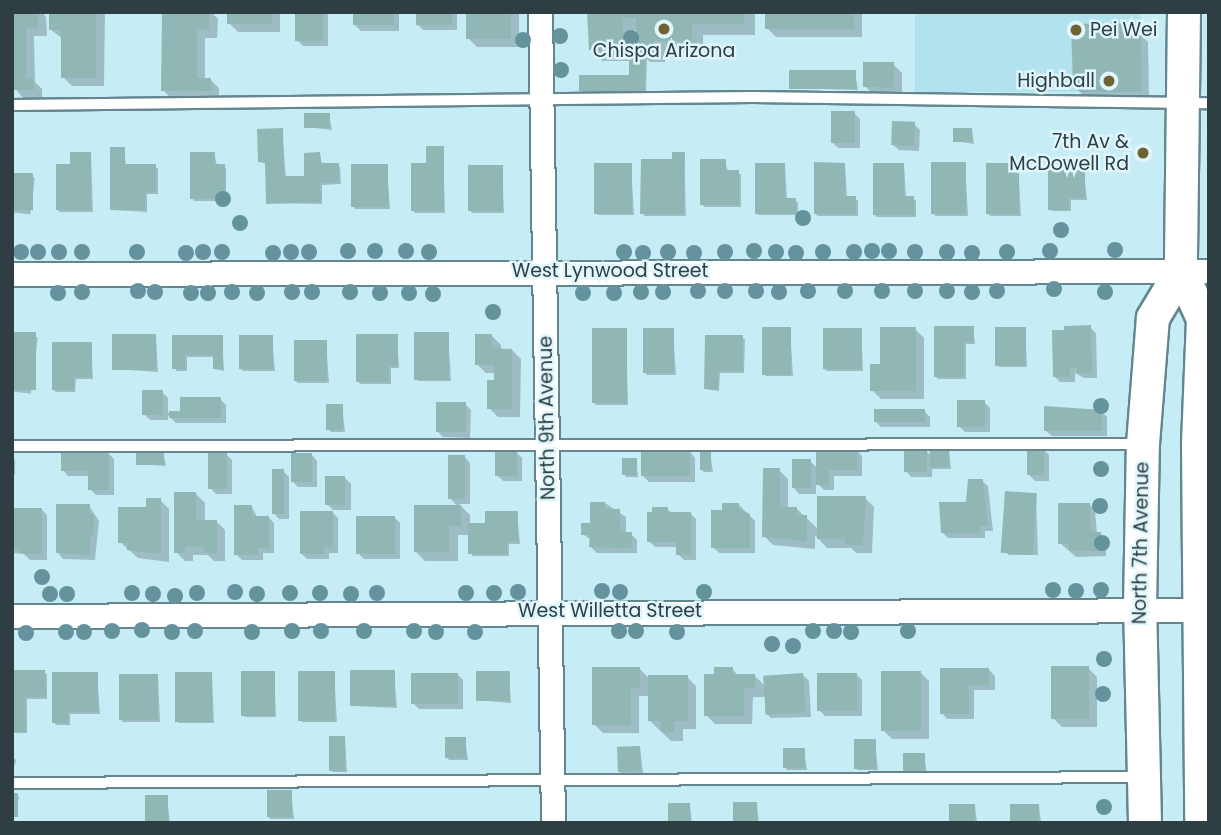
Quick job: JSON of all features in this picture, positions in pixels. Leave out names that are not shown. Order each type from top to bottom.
[{"type":"main road","name":"North 7th Avenue","points":[[1184,12],[1196,103],[1195,271],[1203,319],[1205,778],[1201,823]]},
{"type":"main road","name":"North 7th Avenue","points":[[1146,823],[1140,609],[1143,444],[1153,318],[1195,271]]},
{"type":"street","name":"North 9th Avenue","points":[[540,12],[553,823]]},
{"type":"street","name":"West Lynwood Street","points":[[12,274],[1195,271]]},
{"type":"street","name":"West Willetta Street","points":[[12,616],[550,611],[1204,610]]},
{"type":"lane","points":[[12,105],[754,97],[1196,103]]},
{"type":"lane","points":[[12,446],[1143,444]]},
{"type":"lane","points":[[12,783],[1143,777]]},
{"type":"shaded area","points":[[915,12],[1141,12],[1141,92],[915,92]]},
{"type":"building","points":[[12,12],[38,12],[38,27],[26,28],[26,79],[33,78],[34,90],[13,90]]},
{"type":"building","points":[[49,12],[96,12],[96,78],[61,78],[61,30],[49,30]]},
{"type":"building","points":[[162,12],[209,12],[209,30],[197,29],[197,78],[211,78],[211,91],[161,91]]},
{"type":"building","points":[[227,12],[272,12],[272,24],[227,24]]},
{"type":"building","points":[[295,12],[323,12],[323,41],[295,41]]},
{"type":"building","points":[[353,12],[394,12],[394,25],[353,25]]},
{"type":"building","points":[[416,12],[452,12],[452,25],[416,25]]},
{"type":"building","points":[[466,12],[511,12],[511,39],[466,39]]},
{"type":"building","name":"Chispa Arizona","points":[[587,12],[744,12],[744,24],[692,24],[692,41],[654,41],[654,51],[636,51],[636,18],[623,18],[623,50],[589,50]]},
{"type":"building","points":[[765,12],[854,12],[854,29],[765,29]]},
{"type":"building","points":[[1126,23],[1139,31],[1141,89],[1073,87],[1071,24]]},
{"type":"building","points":[[629,58],[645,58],[645,91],[579,91],[579,75],[629,75]]},
{"type":"building","points":[[863,62],[894,62],[894,87],[863,87]]},
{"type":"building","points":[[789,70],[856,70],[856,89],[789,89]]},
{"type":"building","points":[[831,111],[855,111],[855,143],[831,143]]},
{"type":"building","points":[[304,113],[330,113],[330,128],[304,128]]},
{"type":"building","points":[[892,121],[915,122],[914,146],[891,145]]},
{"type":"building","points":[[283,128],[284,176],[304,176],[304,153],[320,152],[321,163],[339,163],[339,182],[320,183],[321,202],[266,204],[265,162],[258,162],[257,129]]},
{"type":"building","points":[[953,128],[972,128],[972,142],[953,142]]},
{"type":"building","points":[[1140,144],[1146,144],[1146,152],[1140,156]]},
{"type":"building","points":[[426,146],[444,146],[444,211],[411,211],[411,163],[426,163]]},
{"type":"building","points":[[110,147],[125,147],[125,164],[156,164],[156,192],[145,192],[145,210],[110,210]]},
{"type":"building","points":[[70,152],[91,152],[91,210],[56,210],[56,164],[70,164]]},
{"type":"building","points":[[190,152],[215,152],[215,164],[225,164],[225,199],[190,199]]},
{"type":"building","points":[[672,152],[685,152],[684,214],[640,214],[641,159],[672,159]]},
{"type":"building","points":[[700,159],[726,159],[726,170],[739,170],[739,205],[700,205]]},
{"type":"building","points":[[814,162],[845,163],[845,196],[856,196],[856,214],[814,214]]},
{"type":"building","points":[[931,162],[966,162],[966,214],[931,214]]},
{"type":"building","points":[[594,163],[632,163],[632,214],[594,214]]},
{"type":"building","points":[[755,163],[785,163],[785,198],[796,198],[796,214],[755,214]]},
{"type":"building","points":[[873,163],[904,163],[904,196],[914,196],[914,215],[873,215]]},
{"type":"building","points":[[986,163],[1019,163],[1019,214],[986,214]]},
{"type":"building","points":[[351,164],[388,164],[388,207],[351,207]]},
{"type":"building","points":[[468,165],[503,165],[503,211],[468,211]]},
{"type":"building","points":[[1048,170],[1085,170],[1085,198],[1069,198],[1069,210],[1048,210]]},
{"type":"building","points":[[12,173],[33,173],[33,210],[12,210]]},
{"type":"building","points":[[1091,325],[1092,373],[1077,373],[1077,368],[1070,368],[1070,377],[1053,377],[1052,330],[1064,330],[1064,326]]},
{"type":"building","points":[[934,326],[974,326],[974,342],[964,342],[964,377],[934,377]]},
{"type":"building","points":[[762,327],[791,327],[791,375],[762,375]]},
{"type":"building","points":[[880,327],[916,327],[916,391],[870,391],[870,364],[880,364]]},
{"type":"building","points":[[995,327],[1026,327],[1026,366],[995,366]]},
{"type":"building","points":[[592,328],[627,328],[627,403],[592,403]]},
{"type":"building","points":[[643,328],[674,328],[674,373],[643,373]]},
{"type":"building","points":[[823,328],[862,328],[862,369],[823,369]]},
{"type":"building","points":[[12,332],[36,332],[36,390],[12,390]]},
{"type":"building","points":[[414,332],[449,332],[449,380],[414,380]]},
{"type":"building","points":[[112,334],[156,334],[156,370],[112,370]]},
{"type":"building","points":[[356,334],[398,334],[398,366],[389,366],[389,382],[356,382]]},
{"type":"building","points":[[475,334],[492,334],[492,348],[512,349],[512,409],[487,409],[487,380],[494,380],[494,365],[475,365]]},
{"type":"building","points":[[172,335],[223,335],[223,369],[213,369],[213,355],[185,355],[185,369],[172,369]]},
{"type":"building","points":[[239,335],[273,335],[273,369],[239,369]]},
{"type":"building","points":[[705,335],[743,335],[743,371],[718,371],[718,390],[704,389]]},
{"type":"building","points":[[294,340],[327,340],[327,381],[294,381]]},
{"type":"building","points":[[52,342],[92,342],[92,377],[74,377],[74,390],[52,390]]},
{"type":"building","points":[[142,390],[163,390],[163,415],[142,415]]},
{"type":"building","points":[[180,397],[221,397],[221,418],[169,418],[169,411],[180,411]]},
{"type":"building","points":[[957,400],[985,400],[985,427],[957,427]]},
{"type":"building","points":[[436,402],[466,402],[466,432],[436,432]]},
{"type":"building","points":[[326,404],[343,404],[343,430],[326,430]]},
{"type":"building","points":[[1044,406],[1102,410],[1102,431],[1044,431]]},
{"type":"building","points":[[874,409],[925,409],[925,422],[874,422]]},
{"type":"building","points":[[1027,447],[1044,447],[1044,475],[1027,475]]},
{"type":"building","points":[[816,448],[857,448],[857,470],[829,470],[829,485],[816,485]]},
{"type":"building","points":[[930,448],[949,448],[949,467],[930,467]]},
{"type":"building","points":[[904,449],[927,449],[927,472],[904,472]]},
{"type":"building","points":[[495,450],[517,450],[517,476],[495,476]]},
{"type":"building","points":[[641,450],[690,450],[690,476],[641,476]]},
{"type":"building","points":[[61,451],[109,451],[109,490],[88,490],[88,471],[61,471]]},
{"type":"building","points":[[136,451],[164,451],[164,465],[136,465]]},
{"type":"building","points":[[700,451],[711,451],[711,470],[700,470]]},
{"type":"building","points":[[208,452],[227,452],[227,489],[208,489]]},
{"type":"building","points":[[291,453],[312,453],[312,482],[291,482]]},
{"type":"building","points":[[448,455],[465,455],[465,499],[448,499]]},
{"type":"building","points":[[622,458],[637,458],[637,475],[622,475]]},
{"type":"building","points":[[792,459],[811,459],[811,488],[792,488]]},
{"type":"building","points":[[763,468],[780,468],[780,507],[797,507],[797,515],[807,515],[807,541],[762,537]]},
{"type":"building","points":[[272,469],[284,469],[284,514],[272,514]]},
{"type":"building","points":[[325,476],[345,476],[345,505],[325,505]]},
{"type":"building","points":[[968,479],[983,479],[988,526],[980,526],[980,533],[941,533],[939,502],[966,502]]},
{"type":"building","points":[[1005,491],[1037,493],[1033,555],[1001,553]]},
{"type":"building","points":[[174,492],[196,492],[196,520],[217,520],[217,553],[204,553],[204,547],[185,547],[185,553],[174,553]]},
{"type":"building","points":[[817,496],[866,496],[863,545],[845,545],[845,539],[817,539]]},
{"type":"building","points":[[146,498],[161,498],[161,554],[127,550],[127,543],[118,543],[118,507],[146,507]]},
{"type":"building","points":[[590,502],[605,502],[605,509],[620,509],[620,532],[632,532],[631,548],[589,547],[590,535],[581,535],[581,523],[590,523]]},
{"type":"building","points":[[722,503],[739,503],[739,509],[750,514],[750,548],[711,548],[711,510],[722,510]]},
{"type":"building","points":[[1058,503],[1090,503],[1090,526],[1092,532],[1101,532],[1101,551],[1069,551],[1069,544],[1058,544]]},
{"type":"building","points":[[56,504],[90,504],[90,514],[94,514],[94,535],[90,535],[90,555],[56,553]]},
{"type":"building","points":[[234,505],[252,505],[252,516],[269,516],[269,548],[258,548],[258,555],[234,555]]},
{"type":"building","points":[[414,505],[461,505],[461,526],[449,526],[449,552],[414,552]]},
{"type":"building","points":[[652,507],[668,507],[668,512],[691,512],[691,555],[676,555],[676,542],[647,542],[647,512],[652,512]]},
{"type":"building","points":[[12,508],[42,508],[42,554],[22,554],[18,549],[12,549]]},
{"type":"building","points":[[300,511],[333,511],[333,547],[324,547],[324,554],[300,554]]},
{"type":"building","points":[[485,511],[518,511],[518,542],[507,542],[507,554],[468,554],[468,523],[485,523]]},
{"type":"building","points":[[356,516],[395,516],[395,554],[356,554]]},
{"type":"building","points":[[1051,666],[1089,666],[1089,719],[1051,719]]},
{"type":"building","points":[[592,667],[640,667],[640,688],[631,688],[631,725],[592,725]]},
{"type":"building","points":[[714,667],[733,667],[733,674],[755,674],[755,688],[744,688],[744,716],[704,716],[704,674],[714,674]]},
{"type":"building","points":[[940,668],[989,668],[989,685],[969,685],[969,714],[940,714]]},
{"type":"building","points":[[12,670],[45,670],[46,697],[25,697],[26,732],[12,732]]},
{"type":"building","points":[[350,670],[395,670],[395,706],[350,706]]},
{"type":"building","points":[[241,671],[275,671],[275,716],[241,716]]},
{"type":"building","points":[[298,671],[335,671],[335,721],[298,721]]},
{"type":"building","points":[[476,671],[510,671],[510,701],[476,701]]},
{"type":"building","points":[[881,671],[921,671],[921,731],[881,731]]},
{"type":"building","points":[[52,672],[98,672],[98,712],[68,712],[68,723],[52,723]]},
{"type":"building","points":[[175,672],[212,672],[212,722],[175,722]]},
{"type":"building","points":[[411,673],[458,673],[458,704],[411,704]]},
{"type":"building","points":[[803,673],[806,712],[766,715],[763,676]]},
{"type":"building","points":[[817,673],[857,673],[857,711],[817,711]]},
{"type":"building","points":[[119,674],[158,674],[158,720],[119,720]]},
{"type":"building","points":[[648,675],[688,675],[688,721],[674,721],[674,732],[661,732],[661,721],[648,721]]},
{"type":"building","points":[[329,736],[345,736],[345,771],[329,771]]},
{"type":"building","points":[[445,737],[466,737],[466,758],[445,758]]},
{"type":"building","points":[[854,739],[876,739],[876,769],[854,769]]},
{"type":"building","points":[[640,746],[641,771],[618,772],[617,747]]},
{"type":"building","points":[[783,748],[805,748],[805,768],[783,768]]},
{"type":"building","points":[[903,753],[925,753],[925,771],[903,771]]},
{"type":"building","points":[[267,790],[292,790],[292,817],[267,817]]},
{"type":"building","points":[[12,793],[18,793],[18,817],[12,817]]},
{"type":"building","points":[[145,795],[168,795],[168,823],[145,823]]},
{"type":"building","points":[[733,802],[757,802],[757,823],[733,823]]},
{"type":"building","points":[[668,803],[690,803],[690,823],[668,823]]},
{"type":"building","points":[[949,804],[975,804],[975,823],[949,823]]},
{"type":"building","points":[[1010,804],[1039,804],[1039,823],[1010,823]]},
{"type":"place","name":"Chispa Arizona","points":[[664,29]]},
{"type":"place","name":"Pei Wei","points":[[1076,30]]},
{"type":"place","name":"Highball","points":[[1109,81]]},
{"type":"place","name":"7th Av & McDowell Rd","points":[[1143,153]]}]
